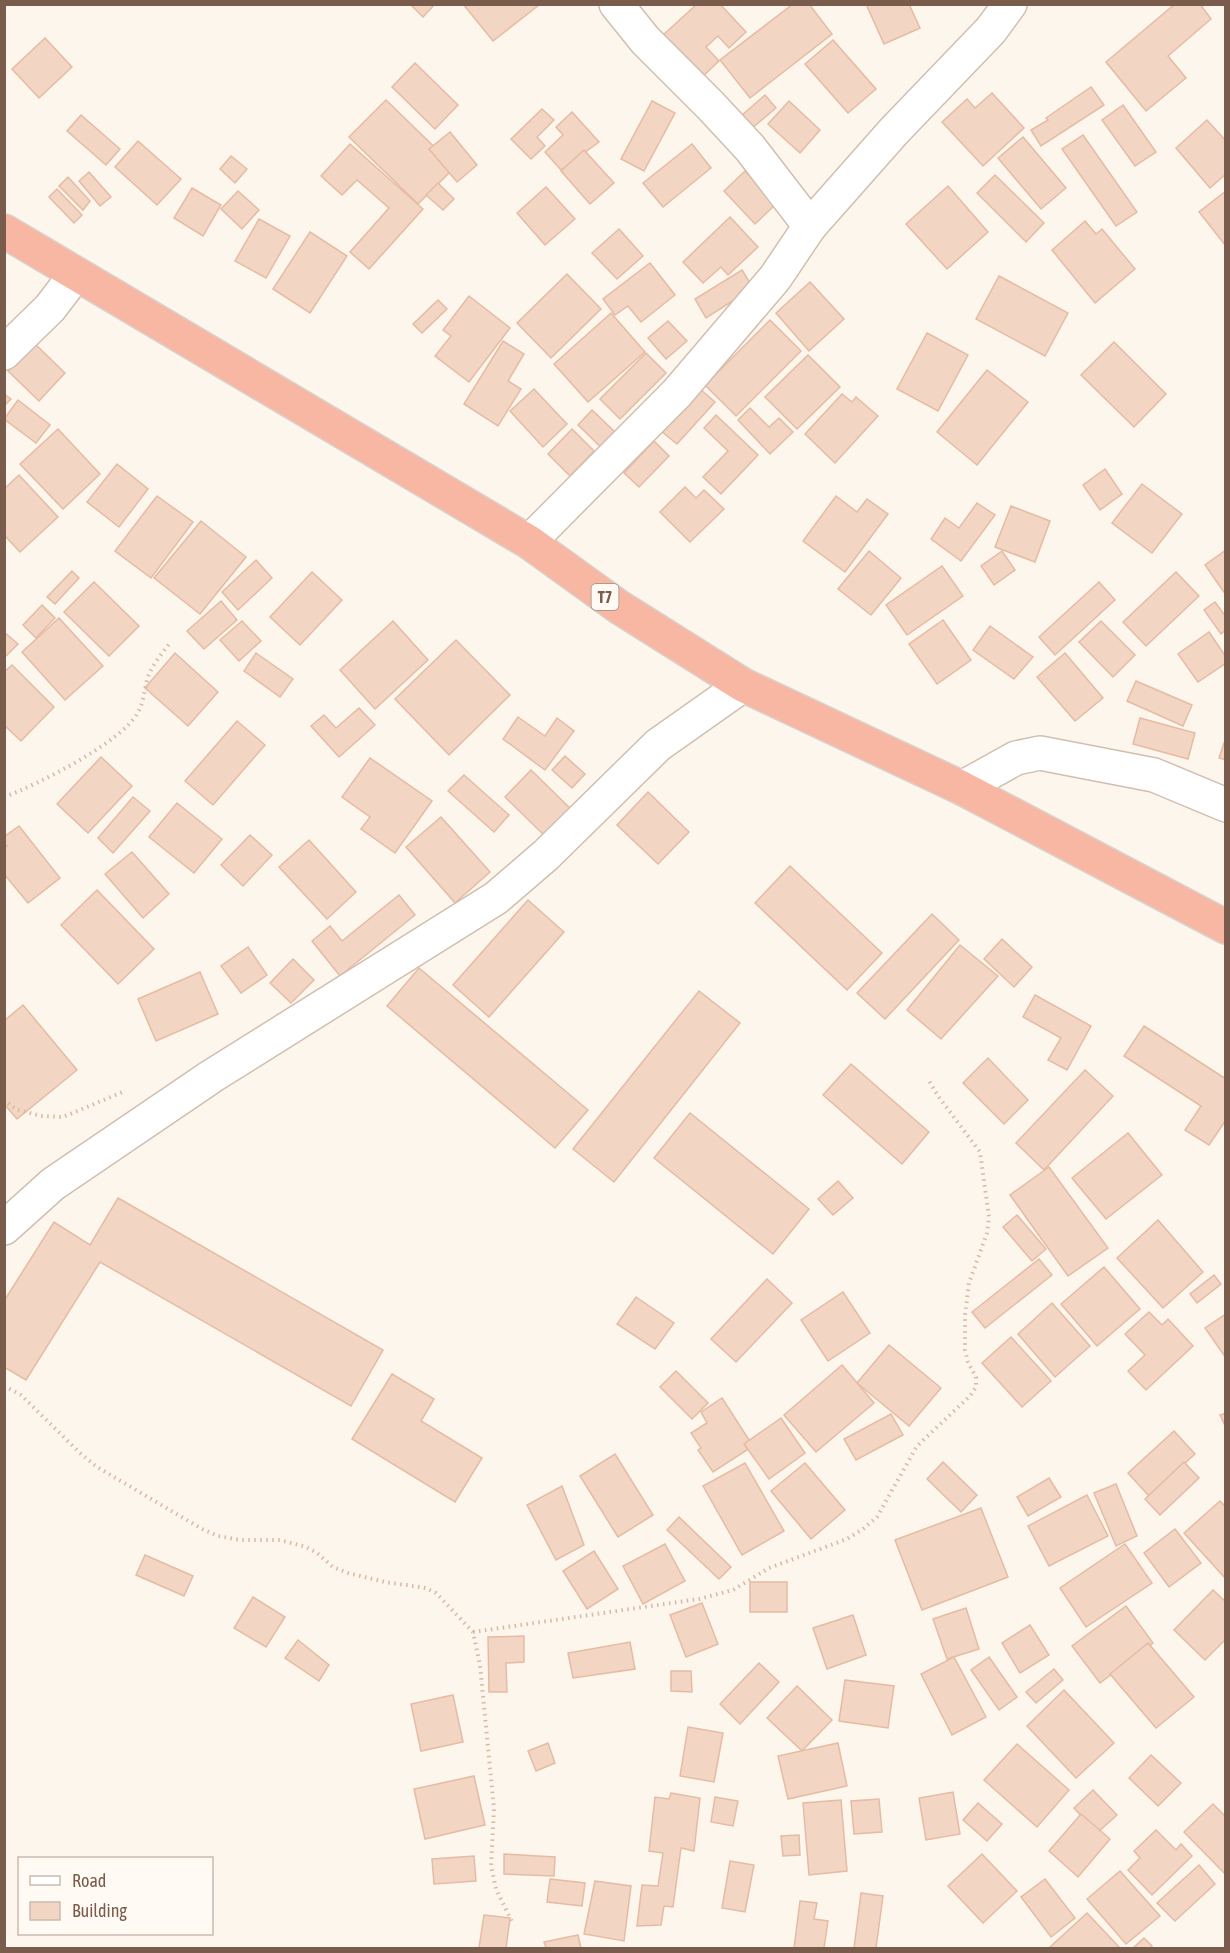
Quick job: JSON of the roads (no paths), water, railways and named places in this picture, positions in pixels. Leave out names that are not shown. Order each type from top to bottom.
[{"type":"highway","name":"T7","points":[[4,231],[529,542],[619,607],[743,685],[962,788],[1226,927]]},
{"type":"street","points":[[616,4],[645,40],[750,148],[810,226]]},
{"type":"street","points":[[529,542],[677,393],[775,278],[810,226],[894,131],[991,30],[1010,4]]},
{"type":"street","points":[[4,353],[50,308],[76,274]]},
{"type":"street","points":[[4,1228],[52,1184],[209,1079],[496,898],[546,855],[658,745],[743,685]]},
{"type":"street","points":[[962,788],[1016,758],[1040,753],[1154,775],[1226,805]]}]
